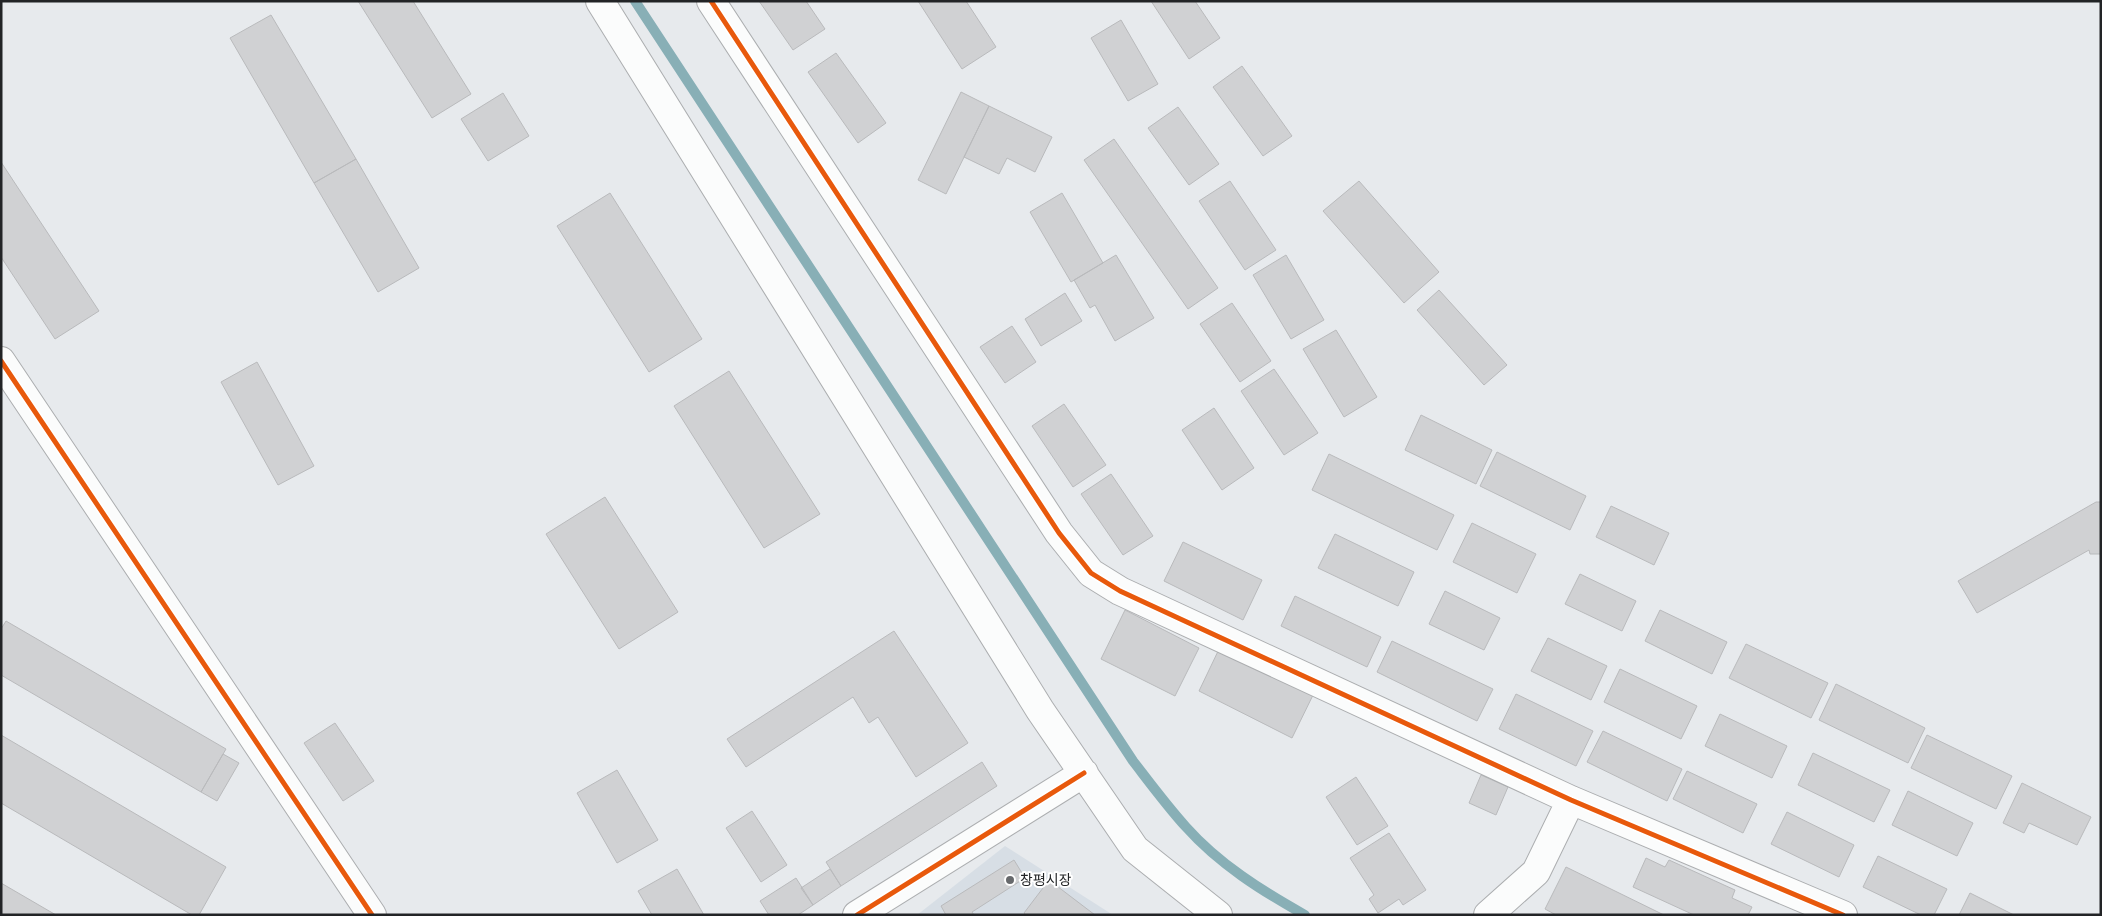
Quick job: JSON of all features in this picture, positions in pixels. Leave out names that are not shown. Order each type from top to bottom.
[{"type":"street","points":[[600,1],[1040,710],[1135,848],[1218,915]]},
{"type":"street","points":[[711,1],[1059,533],[1091,573],[1120,591],[1571,800],[1843,915]]},
{"type":"street","points":[[1,361],[372,915]]},
{"type":"street","points":[[857,915],[1084,773]]},
{"type":"street","points":[[1488,915],[1536,872],[1571,800]]},
{"type":"shaded area","name":"창평시장","points":[[1005,846],[1113,915],[917,915]]},
{"type":"building","points":[[358,1],[413,1],[471,94],[432,118]]},
{"type":"building","points":[[759,1],[806,1],[825,29],[793,50]]},
{"type":"building","points":[[918,1],[966,1],[996,47],[962,69]]},
{"type":"building","points":[[1151,1],[1195,1],[1220,38],[1189,59]]},
{"type":"building","points":[[271,15],[356,159],[314,183],[230,38]]},
{"type":"building","points":[[1121,20],[1158,84],[1128,101],[1091,38]]},
{"type":"building","points":[[836,53],[886,123],[858,143],[808,72]]},
{"type":"building","points":[[1242,66],[1292,136],[1263,156],[1213,87]]},
{"type":"building","points":[[961,92],[989,106],[946,194],[918,180]]},
{"type":"building","points":[[503,93],[529,136],[488,161],[461,119]]},
{"type":"building","points":[[989,106],[1052,137],[1035,172],[1007,158],[999,174],[964,157]]},
{"type":"building","points":[[1178,107],[1219,164],[1189,185],[1148,128]]},
{"type":"building","points":[[1114,139],[1218,288],[1188,309],[1084,160]]},
{"type":"building","points":[[356,159],[419,268],[378,292],[314,183]]},
{"type":"building","points":[[1,162],[99,311],[55,339],[1,257]]},
{"type":"building","points":[[1230,181],[1276,250],[1245,270],[1199,201]]},
{"type":"building","points":[[1359,181],[1439,272],[1404,303],[1323,211]]},
{"type":"building","points":[[610,193],[702,339],[649,372],[557,226]]},
{"type":"building","points":[[1062,193],[1103,263],[1071,282],[1030,212]]},
{"type":"building","points":[[1116,255],[1154,318],[1115,341],[1095,305],[1090,308],[1074,280]]},
{"type":"building","points":[[1286,255],[1324,320],[1291,339],[1253,275]]},
{"type":"building","points":[[1439,290],[1507,365],[1484,385],[1417,310]]},
{"type":"building","points":[[1065,293],[1082,321],[1041,346],[1025,319]]},
{"type":"building","points":[[1232,303],[1271,361],[1240,382],[1200,324]]},
{"type":"building","points":[[1012,326],[1036,362],[1005,383],[980,347]]},
{"type":"building","points":[[1336,330],[1377,397],[1344,417],[1303,349]]},
{"type":"building","points":[[257,362],[314,466],[278,485],[221,382]]},
{"type":"building","points":[[1274,369],[1318,433],[1284,455],[1241,391]]},
{"type":"building","points":[[729,371],[820,514],[764,548],[674,406]]},
{"type":"building","points":[[1064,404],[1106,465],[1073,487],[1032,426]]},
{"type":"building","points":[[1214,408],[1254,468],[1222,490],[1182,430]]},
{"type":"building","points":[[1421,415],[1492,450],[1476,484],[1405,450]]},
{"type":"building","points":[[1497,452],[1586,496],[1570,530],[1480,486]]},
{"type":"building","points":[[1329,454],[1454,515],[1437,550],[1312,490]]},
{"type":"building","points":[[1111,474],[1153,536],[1123,555],[1081,494]]},
{"type":"building","points":[[605,497],[678,612],[619,649],[546,534]]},
{"type":"building","points":[[2096,502],[2101,502],[2101,554],[2090,554],[2089,550],[1977,613],[1958,581]]},
{"type":"building","points":[[1611,506],[1669,533],[1654,565],[1596,537]]},
{"type":"building","points":[[1472,523],[1536,554],[1517,593],[1453,562]]},
{"type":"building","points":[[1335,534],[1414,572],[1398,606],[1318,568]]},
{"type":"building","points":[[1183,542],[1262,580],[1243,620],[1164,581]]},
{"type":"building","points":[[1580,574],[1636,601],[1622,631],[1565,604]]},
{"type":"building","points":[[1445,591],[1500,618],[1484,650],[1429,624]]},
{"type":"building","points":[[1295,596],[1381,637],[1367,667],[1281,626]]},
{"type":"building","points":[[1125,610],[1199,648],[1175,696],[1101,659]]},
{"type":"building","points":[[1660,610],[1727,642],[1712,674],[1645,641]]},
{"type":"building","points":[[6,621],[226,749],[201,792],[1,675],[1,629]]},
{"type":"building","points":[[894,631],[968,743],[916,777],[878,717],[869,723],[853,697],[746,767],[727,739]]},
{"type":"building","points":[[1548,638],[1607,666],[1591,700],[1531,671]]},
{"type":"building","points":[[1392,641],[1493,689],[1477,721],[1377,672]]},
{"type":"building","points":[[1746,644],[1828,683],[1811,718],[1729,678]]},
{"type":"building","points":[[1221,645],[1315,691],[1292,738],[1199,691]]},
{"type":"building","points":[[1620,669],[1697,706],[1681,739],[1604,702]]},
{"type":"building","points":[[1836,684],[1925,728],[1908,763],[1819,720]]},
{"type":"building","points":[[1516,694],[1593,731],[1576,766],[1499,729]]},
{"type":"building","points":[[1720,714],[1787,746],[1772,778],[1705,746]]},
{"type":"building","points":[[335,723],[374,781],[343,801],[304,743]]},
{"type":"building","points":[[1603,731],[1682,769],[1667,801],[1587,762]]},
{"type":"building","points":[[1,735],[226,867],[199,915],[192,915],[1,803]]},
{"type":"building","points":[[1927,735],[2012,776],[1996,809],[1911,768]]},
{"type":"building","points":[[1813,753],[1890,790],[1874,822],[1798,785]]},
{"type":"building","points":[[223,754],[239,763],[217,801],[201,792]]},
{"type":"building","points":[[982,762],[997,786],[841,886],[826,862]]},
{"type":"building","points":[[617,770],[658,840],[617,863],[577,793]]},
{"type":"building","points":[[1687,771],[1757,804],[1743,833],[1673,799]]},
{"type":"building","points":[[1481,775],[1508,787],[1496,815],[1469,803]]},
{"type":"building","points":[[1356,777],[1388,826],[1357,845],[1326,797]]},
{"type":"building","points":[[2022,783],[2091,817],[2077,845],[2029,823],[2024,833],[2003,823]]},
{"type":"building","points":[[1908,791],[1973,823],[1957,856],[1892,825]]},
{"type":"building","points":[[752,811],[787,865],[761,882],[726,828]]},
{"type":"building","points":[[1787,812],[1854,845],[1839,877],[1771,844]]},
{"type":"building","points":[[1389,833],[1426,890],[1403,905],[1399,899],[1378,913],[1369,899],[1374,895],[1350,858]]},
{"type":"building","points":[[1878,856],[1947,889],[1934,915],[1921,915],[1863,887]]},
{"type":"building","points":[[1646,858],[1665,867],[1669,860],[1735,890],[1732,898],[1752,907],[1748,915],[1694,915],[1633,887]]},
{"type":"building","points":[[1014,860],[1025,878],[972,912],[974,915],[946,915],[941,906]]},
{"type":"building","points":[[1566,867],[1664,915],[1556,915],[1545,909]]},
{"type":"building","points":[[677,869],[704,915],[652,915],[638,891]]},
{"type":"building","points":[[830,869],[841,886],[813,905],[801,888]]},
{"type":"building","points":[[796,878],[813,905],[798,915],[769,915],[760,901]]},
{"type":"building","points":[[1049,880],[1095,915],[1026,915],[1024,913]]},
{"type":"building","points":[[1,883],[56,915],[1,915]]},
{"type":"building","points":[[1970,893],[2014,915],[1959,915]]},
{"type":"waterway","points":[[635,1],[1133,761],[1179,819],[1212,853],[1242,876],[1305,915]]},
{"type":"cycle path","points":[[711,1],[1059,533],[1091,573],[1120,591],[1571,800],[1843,915]]},
{"type":"cycle path","points":[[1,361],[372,915]]},
{"type":"cycle path","points":[[857,915],[1084,773]]},
{"type":"place","name":"창평시장","points":[[1010,880]]}]
